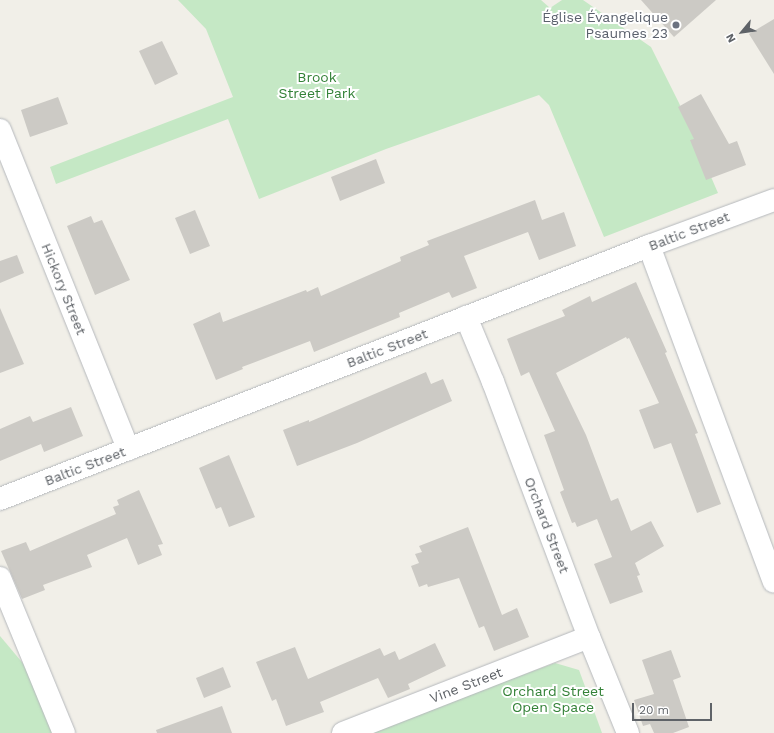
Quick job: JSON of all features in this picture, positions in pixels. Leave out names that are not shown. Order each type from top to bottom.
[{"type":"street","name":"Hickory Street","points":[[0,130],[128,449]]},
{"type":"street","name":"Baltic Street","points":[[0,499],[649,246],[774,200]]},
{"type":"street","points":[[649,246],[774,582]]},
{"type":"street","name":"Orchard Street","points":[[466,317],[589,637],[628,733]]},
{"type":"street","points":[[0,578],[64,733]]},
{"type":"street","name":"Vine Street","points":[[344,733],[589,637]]},
{"type":"green space","name":"Brook Street Park","points":[[178,0],[541,0],[550,8],[562,0],[583,0],[651,47],[679,103],[718,193],[604,237],[549,105],[539,95],[386,149],[259,199],[228,119],[56,184],[50,167],[233,97],[206,29]]},
{"type":"green space","points":[[0,636],[42,686],[57,733],[0,733]]},
{"type":"green space","name":"Orchard Street Open Space","points":[[555,663],[579,670],[602,733],[364,733]]},
{"type":"building","name":"Église Évangelique Psaumes 23","points":[[641,0],[716,0],[674,37]]},
{"type":"building","points":[[774,19],[774,74],[749,34]]},
{"type":"building","points":[[162,41],[178,74],[155,85],[139,51]]},
{"type":"building","points":[[701,94],[729,144],[737,141],[746,165],[706,180],[690,140],[694,139],[678,107]]},
{"type":"building","points":[[58,97],[68,124],[30,137],[21,110]]},
{"type":"building","points":[[376,159],[385,183],[340,201],[331,177]]},
{"type":"building","points":[[535,200],[542,220],[564,212],[576,246],[539,260],[528,232],[464,256],[477,288],[452,298],[449,292],[399,313],[400,317],[314,352],[310,341],[242,367],[243,369],[216,380],[193,324],[220,312],[223,322],[306,290],[307,292],[318,287],[321,296],[401,261],[400,257],[429,245],[427,241]]},
{"type":"building","points":[[195,210],[210,246],[190,254],[175,218]]},
{"type":"building","points":[[91,216],[94,223],[102,220],[130,280],[95,295],[67,226]]},
{"type":"building","points":[[17,255],[24,273],[0,283],[0,261]]},
{"type":"building","points":[[636,282],[667,352],[665,353],[698,433],[695,434],[721,504],[697,513],[671,443],[654,449],[639,410],[659,403],[629,338],[627,339],[626,337],[556,373],[586,435],[611,501],[618,498],[631,531],[651,521],[664,546],[635,563],[640,575],[637,576],[643,592],[610,604],[594,564],[612,557],[597,519],[577,527],[575,522],[572,523],[560,492],[564,490],[544,435],[555,431],[529,372],[521,376],[507,339],[565,316],[562,310],[590,296],[592,302]]},
{"type":"building","points":[[0,308],[24,364],[0,373]]},
{"type":"building","points":[[426,372],[431,384],[443,379],[452,401],[357,443],[297,466],[283,430],[309,420],[309,422]]},
{"type":"building","points":[[71,407],[83,436],[44,452],[41,444],[0,461],[0,429],[30,416],[33,422]]},
{"type":"building","points":[[229,455],[255,517],[229,527],[221,507],[216,509],[199,468]]},
{"type":"building","points":[[139,490],[163,544],[158,545],[162,555],[138,565],[127,538],[87,555],[92,567],[43,585],[45,590],[22,599],[1,551],[26,542],[30,551],[116,514],[113,507],[119,505],[117,500]]},
{"type":"building","points":[[468,527],[502,615],[517,608],[529,637],[494,651],[484,626],[479,628],[459,578],[428,587],[427,584],[419,587],[411,566],[419,563],[415,554],[422,552],[419,546]]},
{"type":"building","points":[[435,643],[446,666],[408,684],[410,689],[388,698],[378,678],[320,702],[324,712],[286,726],[276,699],[272,701],[256,662],[295,647],[308,679],[380,648],[384,656],[395,651],[399,660]]},
{"type":"building","points":[[671,650],[681,677],[673,680],[689,727],[673,733],[654,733],[650,724],[643,726],[634,700],[654,694],[642,660]]},
{"type":"building","points":[[223,667],[231,687],[204,698],[196,678]]},
{"type":"building","points":[[222,706],[232,733],[157,733],[156,730]]},
{"type":"place","name":"Église Évangelique Psaumes 23","points":[[676,25]]}]
